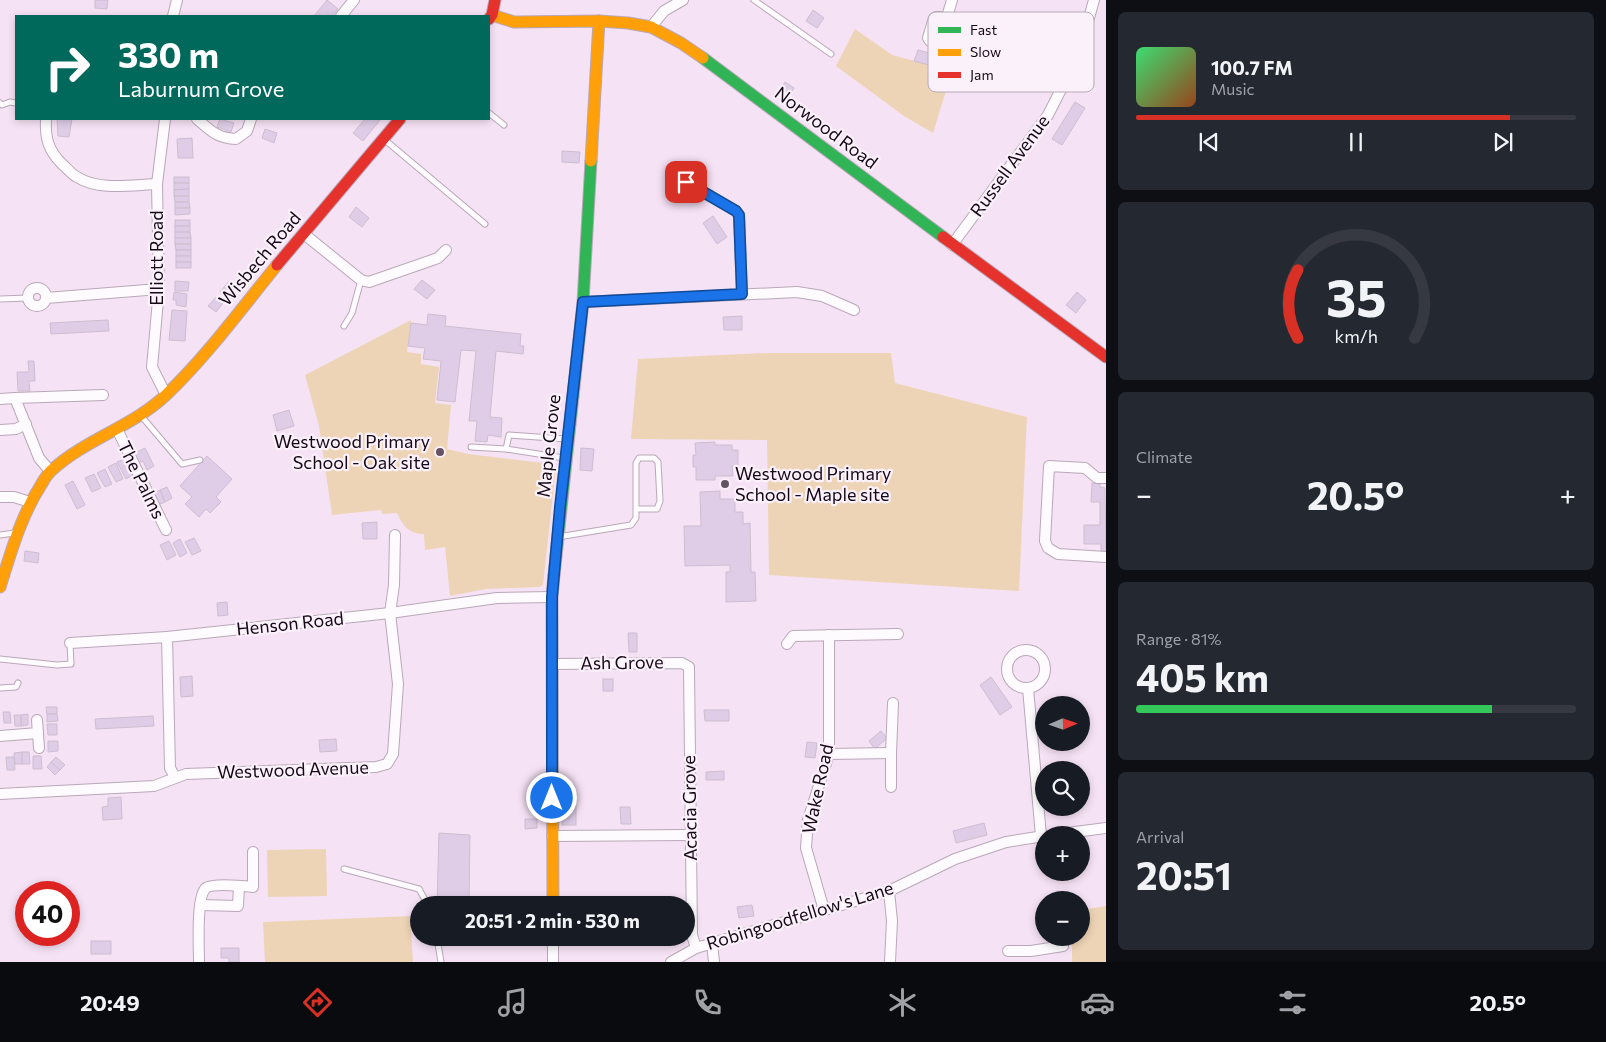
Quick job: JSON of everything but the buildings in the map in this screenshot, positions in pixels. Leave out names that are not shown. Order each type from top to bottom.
[{"type":"street","points":[[173,15],[177,0]]},
{"type":"street","points":[[491,17],[495,0]]},
{"type":"street","points":[[651,27],[664,11],[683,0]]},
{"type":"street","points":[[948,12],[952,0]]},
{"type":"street","points":[[342,15],[352,1]]},
{"type":"street","name":"Norwood Road","points":[[491,17],[514,22],[599,21],[628,23],[651,27],[667,34],[1106,357]]},
{"type":"street","name":"Maple Grove","points":[[552,896],[552,597],[565,458],[583,302],[599,21]]},
{"type":"street","name":"Russell Avenue","points":[[952,245],[1048,115],[1060,92]]},
{"type":"street","points":[[46,120],[45,133],[48,145],[55,156],[76,176],[90,183],[106,185],[157,184]]},
{"type":"street","name":"Elliott Road","points":[[165,120],[157,184],[159,289],[152,367],[166,395]]},
{"type":"street","points":[[198,120],[212,132],[223,138],[236,139],[247,131],[251,120]]},
{"type":"street","name":"Wisbech Road","points":[[50,471],[67,458],[141,416],[166,395],[204,353],[399,120]]},
{"type":"street","points":[[686,182],[736,211],[739,215],[742,294]]},
{"type":"street","points":[[304,234],[361,280],[369,282],[438,258],[446,250]]},
{"type":"street","points":[[28,298],[32,305],[41,306],[46,298],[159,289]]},
{"type":"street","points":[[583,302],[798,292],[822,296],[854,310]]},
{"type":"street","points":[[0,399],[103,395]]},
{"type":"street","points":[[0,587],[2,575],[30,502],[50,471],[40,458],[15,398]]},
{"type":"street","points":[[0,430],[16,429],[26,424]]},
{"type":"street","name":"The Palms","points":[[117,429],[166,530]]},
{"type":"street","points":[[1106,478],[1097,478],[1085,468],[1049,466],[1045,541],[1048,548],[1058,554],[1106,557]]},
{"type":"street","points":[[0,497],[14,497],[30,502]]},
{"type":"street","name":"Westwood Avenue","points":[[0,794],[154,786],[186,774],[376,767],[387,764],[393,754],[398,684],[390,613],[394,585],[395,535]]},
{"type":"street","name":"Henson Road","points":[[70,643],[167,637],[390,613],[497,598],[552,597]]},
{"type":"street","points":[[787,644],[793,636],[898,634]]},
{"type":"street","name":"Wake Road","points":[[824,910],[806,848],[808,820],[829,754],[829,635]]},
{"type":"street","points":[[167,637],[170,768],[176,777]]},
{"type":"street","name":"Ash Grove","points":[[553,664],[682,663],[689,667]]},
{"type":"street","name":"Acacia Grove","points":[[689,667],[692,936],[696,948]]},
{"type":"street","points":[[1028,688],[1044,826]]},
{"type":"street","points":[[891,787],[893,703]]},
{"type":"street","points":[[37,720],[39,748]]},
{"type":"street","points":[[0,736],[38,733]]},
{"type":"street","points":[[829,754],[891,753]]},
{"type":"street","name":"Robingoodfellow's Lane","points":[[1090,830],[1106,828]]},
{"type":"street","points":[[552,836],[690,835]]},
{"type":"street","name":"Robingoodfellow's Lane","points":[[671,962],[696,948],[889,891],[955,859],[1006,842],[1035,838]]},
{"type":"street","points":[[198,962],[200,905],[203,892],[206,888],[213,886],[253,887],[253,852]]},
{"type":"street","points":[[200,905],[238,906],[239,886]]},
{"type":"street","points":[[889,891],[892,921],[890,962]]},
{"type":"street","points":[[712,943],[714,962]]},
{"type":"street","points":[[553,946],[553,962]]},
{"type":"street","points":[[1008,951],[1031,951],[1063,946]]},
{"type":"street","points":[[1031,951],[1031,962]]},
{"type":"lane","points":[[754,0],[831,54]]},
{"type":"lane","points":[[0,103],[15,103]]},
{"type":"lane","points":[[490,114],[504,125]]},
{"type":"lane","points":[[383,138],[485,224]]},
{"type":"lane","points":[[344,326],[352,313],[361,280]]},
{"type":"lane","points":[[0,299],[28,298]]},
{"type":"lane","points":[[141,416],[182,464],[200,460]]},
{"type":"lane","points":[[506,450],[509,435],[567,439]]},
{"type":"lane","points":[[471,447],[565,458]]},
{"type":"lane","points":[[557,537],[631,525],[636,518],[636,509],[636,462],[640,458],[654,458],[658,462],[660,501],[657,508],[636,509]]},
{"type":"lane","points":[[0,535],[17,533]]},
{"type":"lane","points":[[0,659],[57,665],[71,664],[70,643]]},
{"type":"lane","points":[[0,688],[16,687],[18,682]]},
{"type":"lane","points":[[344,868],[419,889],[423,896]]},
{"type":"lane","points":[[438,946],[441,962]]},
{"type":"shaded area","points":[[855,29],[892,55],[928,65],[928,92],[946,92],[933,133],[904,116],[836,66]]},
{"type":"shaded area","name":"Westwood Primary School - Oak site","points":[[411,320],[407,352],[421,354],[421,364],[439,367],[435,403],[451,405],[447,449],[468,454],[556,466],[543,585],[539,587],[486,589],[450,596],[445,547],[425,550],[424,534],[410,531],[397,513],[382,514],[381,510],[332,515],[319,426],[305,375]]},
{"type":"shaded area","points":[[765,353],[891,353],[895,383],[1027,417],[1019,591],[769,575],[767,440],[631,439],[638,359]]},
{"type":"shaded area","points":[[326,849],[327,896],[268,897],[267,850]]},
{"type":"shaded area","points":[[1106,906],[1106,962],[1072,962],[1072,946],[1090,946],[1090,909]]},
{"type":"shaded area","points":[[410,916],[410,946],[412,946],[413,962],[265,962],[263,922]]},
{"type":"traffic: fast","points":[[703,58],[943,237]]},
{"type":"traffic: fast","points":[[554,575],[583,302],[591,161]]},
{"type":"traffic: slow","points":[[492,15],[514,22],[599,21],[651,27],[681,43],[703,58]]},
{"type":"traffic: slow","points":[[591,161],[599,21]]},
{"type":"traffic: slow","points":[[0,587],[22,522],[34,497],[49,473],[65,459],[139,416],[166,395],[209,349],[277,265]]},
{"type":"traffic: slow","points":[[553,896],[552,597],[554,575]]},
{"type":"traffic: jam","points":[[490,18],[495,0]]},
{"type":"traffic: jam","points":[[277,265],[399,120]]},
{"type":"traffic: jam","points":[[943,237],[1106,357]]},
{"type":"place","name":"Westwood Primary School - Oak site","points":[[440,452]]},
{"type":"place","name":"Westwood Primary School - Maple site","points":[[725,484]]},
{"type":"route","points":[[552,798],[552,597],[573,379],[583,302],[742,294],[741,221],[739,215],[736,211],[686,182]]}]
